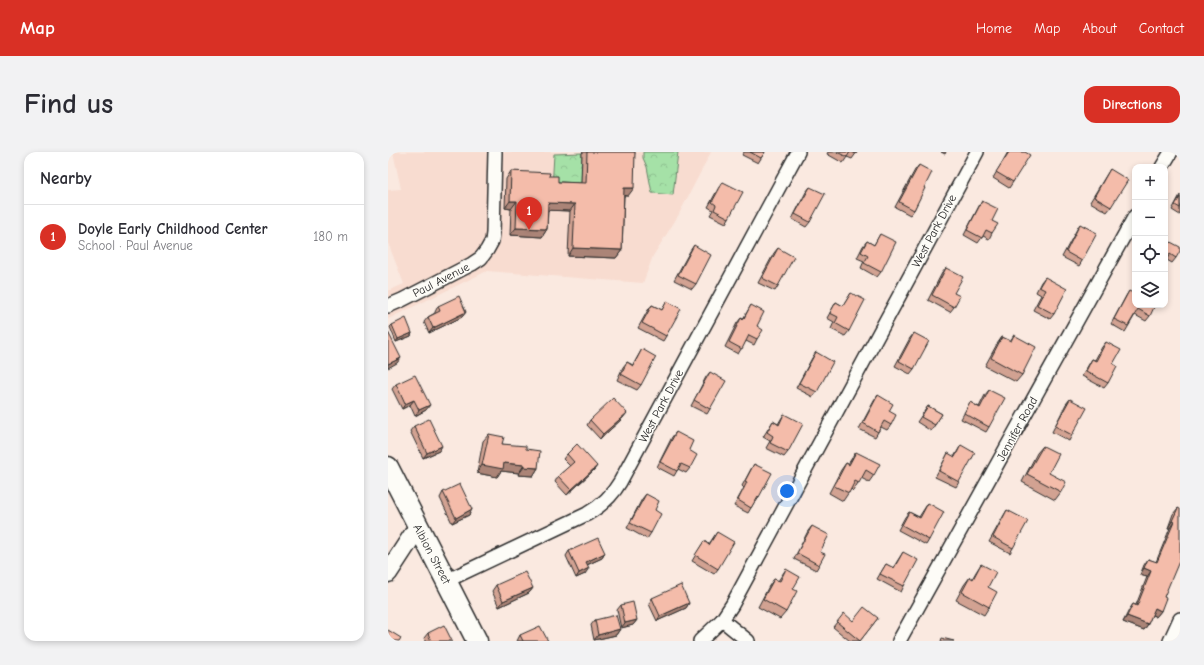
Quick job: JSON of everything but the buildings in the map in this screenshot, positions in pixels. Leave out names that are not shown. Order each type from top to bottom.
[{"type":"main road","name":"Albion Street","points":[[388,467],[477,641]]},
{"type":"main road","points":[[388,573],[418,527]]},
{"type":"street","name":"Paul Avenue","points":[[388,306],[416,293],[481,258],[492,241],[495,152]]},
{"type":"street","name":"West Park Drive","points":[[446,581],[587,514],[613,494],[798,152]]},
{"type":"street","name":"West Park Drive","points":[[700,641],[722,620],[732,606],[977,152]]},
{"type":"street","points":[[1164,164],[1170,152]]},
{"type":"street","name":"Jennifer Road","points":[[899,641],[1132,221]]},
{"type":"street","points":[[1170,641],[1180,619]]},
{"type":"street","points":[[722,620],[748,641]]},
{"type":"shaded area","points":[[393,152],[711,152],[678,216],[653,256],[643,283],[487,271],[388,319],[388,291],[404,284],[388,243],[388,190],[401,189]]},
{"type":"green space","points":[[643,152],[678,152],[673,195],[652,193],[647,167],[643,158]]},
{"type":"green space","points":[[582,153],[581,191],[552,189],[554,154]]},
{"type":"place","name":"Doyle Early Childhood Center","points":[[529,230]]}]
